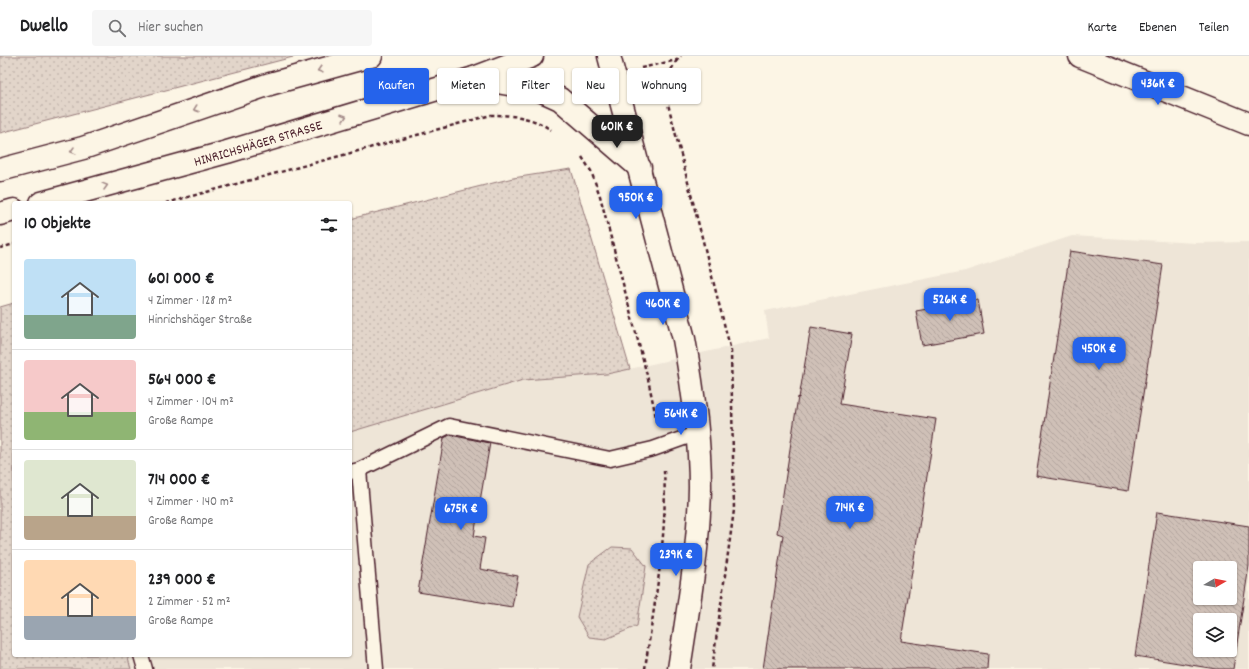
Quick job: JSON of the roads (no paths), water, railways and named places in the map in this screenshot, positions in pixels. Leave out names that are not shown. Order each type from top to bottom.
[{"type":"main road","points":[[0,170],[84,148],[270,84],[371,56]]},
{"type":"main road","name":"HINRICHSHÄGER STRASSE","points":[[499,69],[532,56]]},
{"type":"main road","points":[[609,56],[640,168],[684,339],[692,383],[698,433],[700,487],[694,569],[680,669]]},
{"type":"main road","points":[[1080,56],[1249,124]]},
{"type":"main road","name":"HINRICHSHÄGER STRASSE","points":[[499,82],[538,89],[560,99],[640,168]]},
{"type":"main road","name":"HINRICHSHÄGER STRASSE","points":[[48,201],[226,152],[437,89]]},
{"type":"main road","points":[[0,214],[12,211]]},
{"type":"lane","points":[[376,669],[355,471],[449,426],[610,459],[662,446],[698,433]]},
{"type":"lane","points":[[142,657],[145,669]]}]
